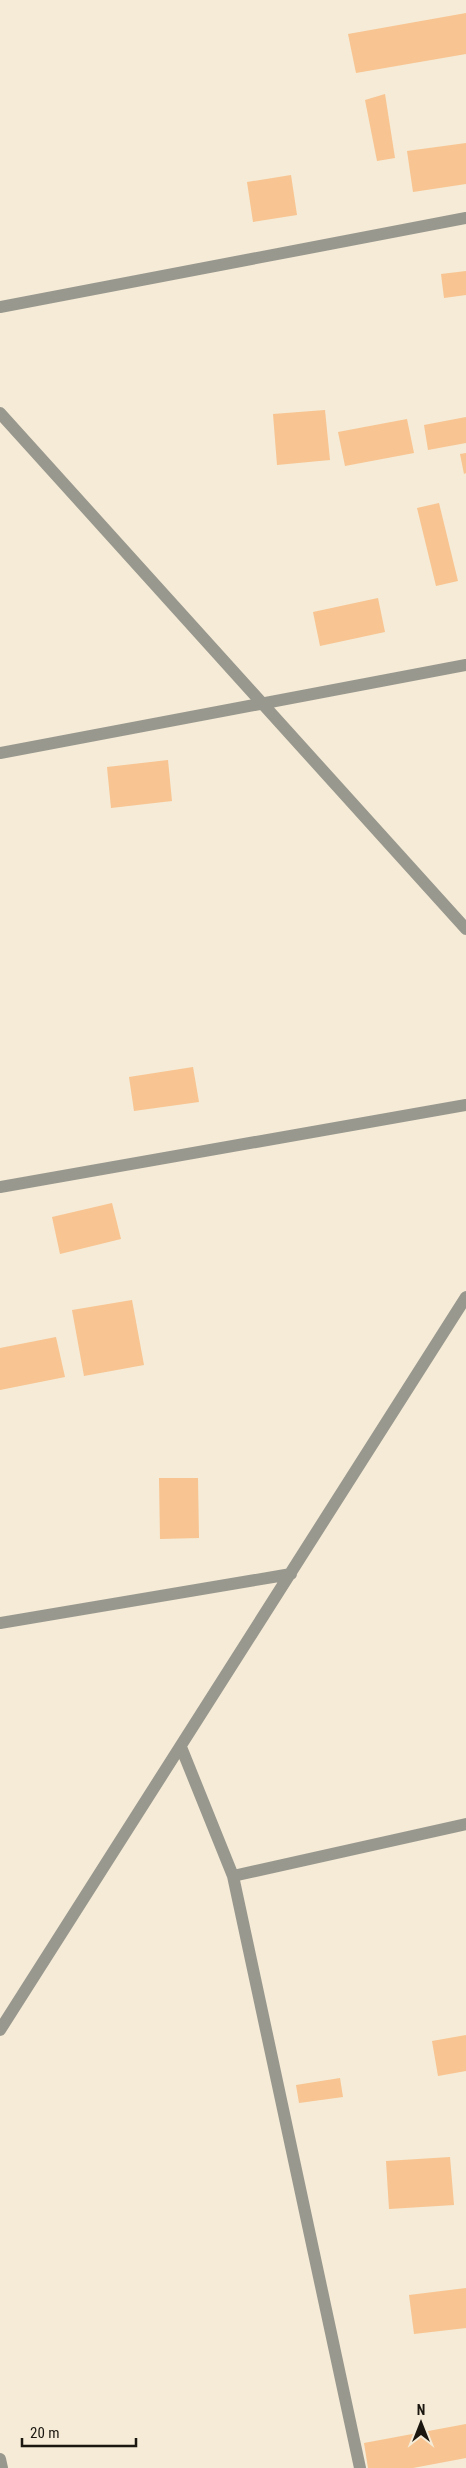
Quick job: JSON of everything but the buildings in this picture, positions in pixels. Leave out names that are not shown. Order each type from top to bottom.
[{"type":"street","points":[[0,307],[466,218]]},
{"type":"street","points":[[0,413],[466,930]]},
{"type":"street","points":[[0,753],[466,666]]},
{"type":"street","points":[[0,1187],[466,1105]]},
{"type":"street","points":[[0,2030],[466,1297]]},
{"type":"street","points":[[0,1623],[291,1574]]},
{"type":"street","points":[[181,1746],[232,1876],[360,2468]]},
{"type":"street","points":[[232,1876],[466,1824]]},
{"type":"street","points":[[0,2459],[2,2468]]}]
